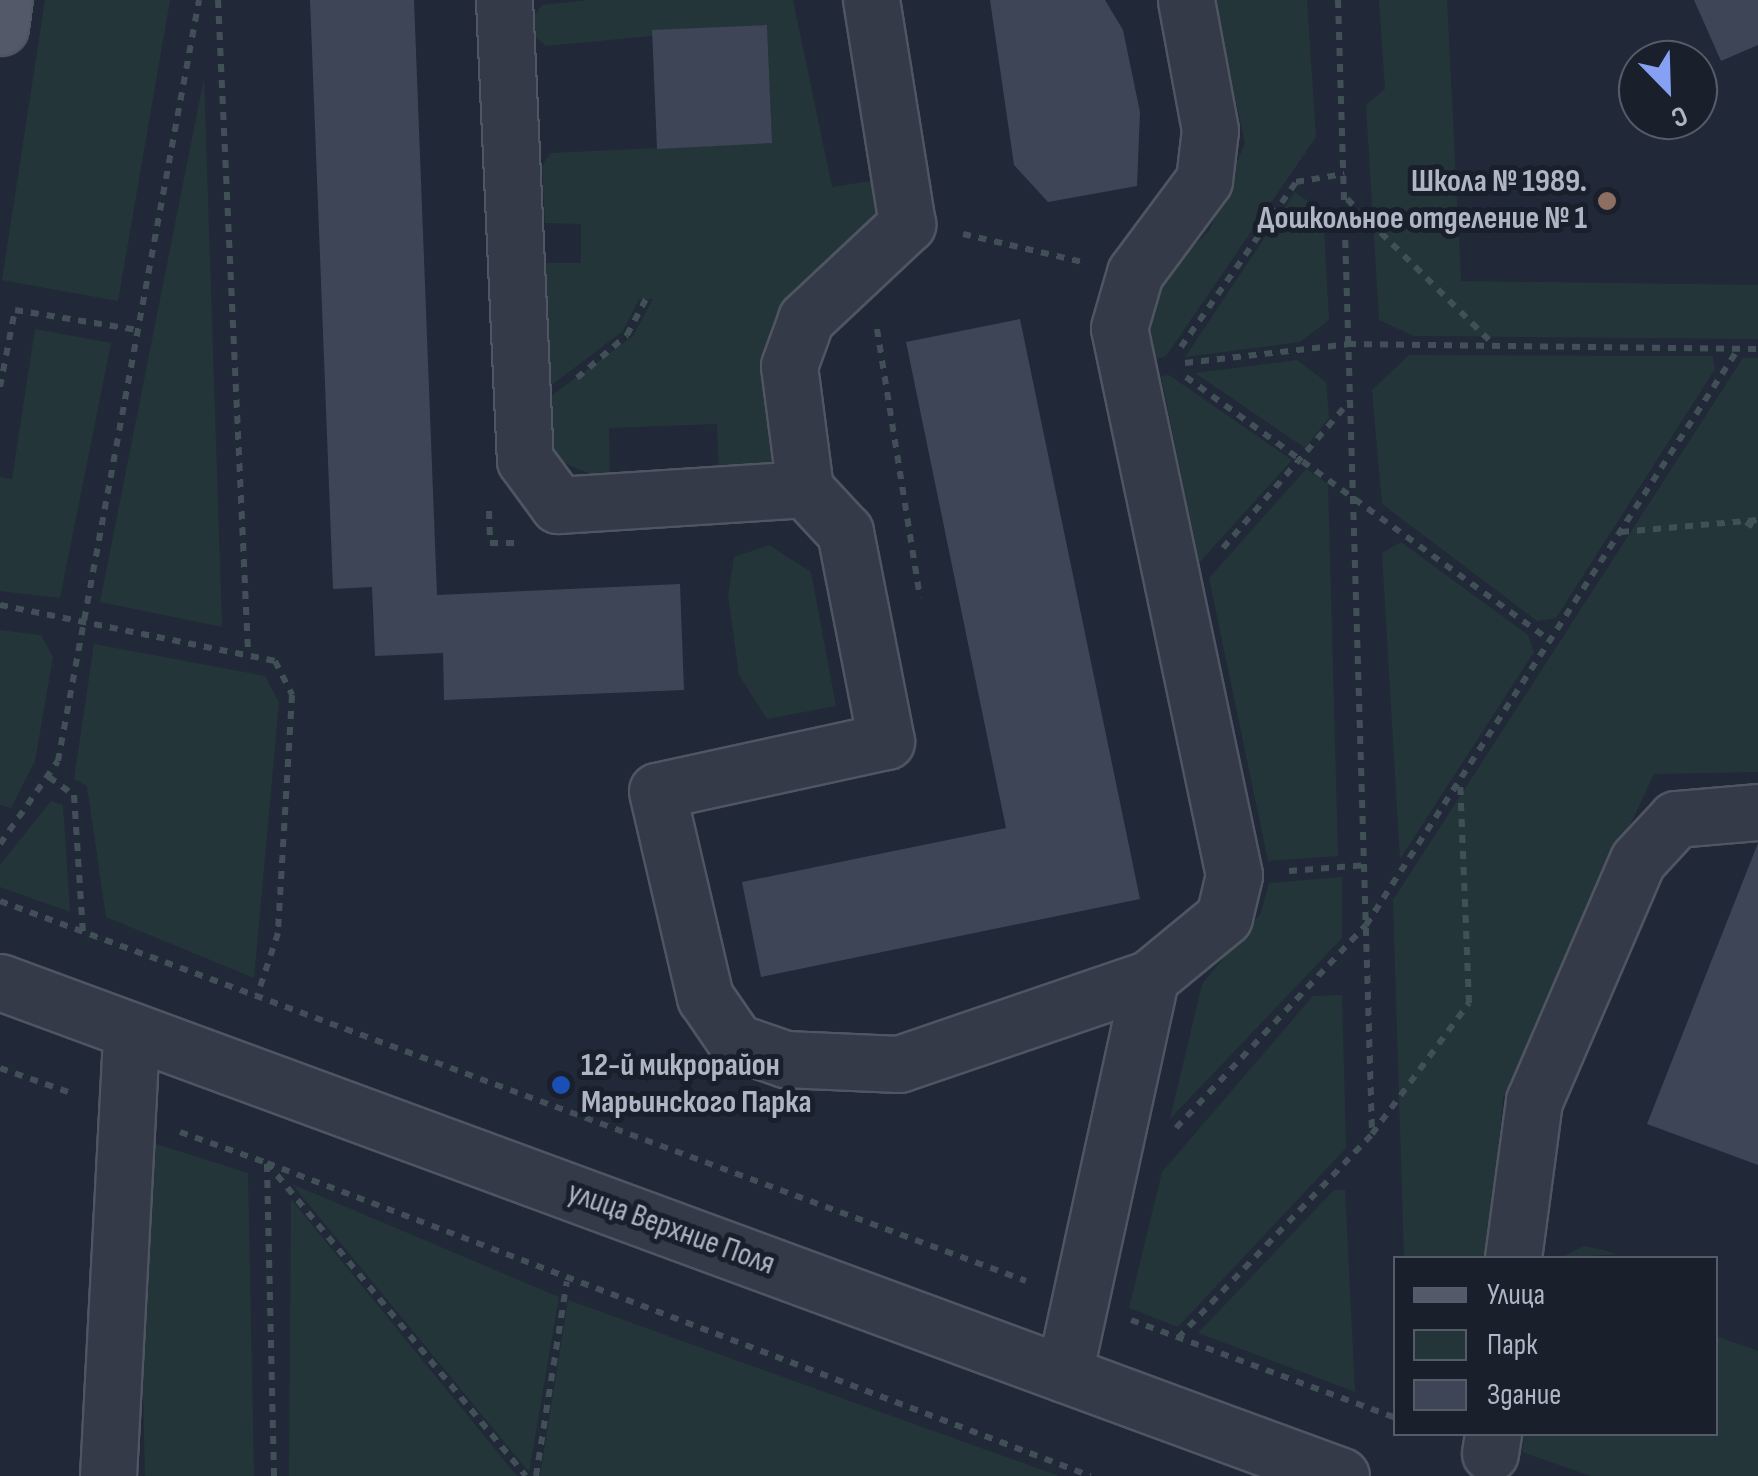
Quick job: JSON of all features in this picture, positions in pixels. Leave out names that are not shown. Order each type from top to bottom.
[{"type":"main road","points":[[0,27],[4,0]]},
{"type":"street","points":[[504,0],[525,460],[558,505],[805,489]]},
{"type":"street","points":[[870,0],[907,224],[806,319],[789,366],[805,489],[845,532],[886,741],[658,791],[704,997],[736,1042],[785,1058],[898,1064],[1150,978],[1224,917],[1234,875],[1120,328],[1134,273],[1204,180],[1210,130],[1186,0]]},
{"type":"street","points":[[1513,1256],[1534,1102],[1638,860],[1676,818],[1758,812]]},
{"type":"street","points":[[1064,1374],[1150,978]]},
{"type":"street","name":"улица Верхние Поля","points":[[0,982],[1341,1476]]},
{"type":"street","points":[[108,1476],[131,1031]]},
{"type":"path","points":[[0,844],[48,776],[199,0]]},
{"type":"path","points":[[218,0],[248,650]]},
{"type":"path","points":[[1338,0],[1372,1134]]},
{"type":"path","points":[[1169,365],[1296,182],[1344,174]]},
{"type":"path","points":[[1345,197],[1495,346]]},
{"type":"path","points":[[948,246],[960,233],[1089,264]]},
{"type":"path","points":[[523,409],[628,334],[647,297]]},
{"type":"path","points":[[888,309],[876,322],[922,608]]},
{"type":"path","points":[[0,387],[16,310],[137,330]]},
{"type":"path","points":[[1169,365],[1348,344],[1758,349]]},
{"type":"path","points":[[1164,1141],[1366,925],[1738,349]]},
{"type":"path","points":[[1169,365],[1352,490],[1549,640]]},
{"type":"path","points":[[1176,600],[1306,457],[1350,401]]},
{"type":"path","points":[[1619,532],[1758,520]]},
{"type":"path","points":[[1745,521],[1758,530]]},
{"type":"path","points":[[0,604],[248,650],[276,661],[292,696],[278,933],[257,996]]},
{"type":"path","points":[[48,776],[74,796],[83,933]]},
{"type":"path","points":[[1178,1338],[1372,1134],[1469,1003],[1460,779]]},
{"type":"path","points":[[0,901],[1393,1417]]},
{"type":"path","points":[[268,1163],[1068,1472],[1090,1476]]},
{"type":"path","points":[[268,1163],[274,1476]]},
{"type":"path","points":[[268,1163],[526,1476]]},
{"type":"path","points":[[536,1476],[567,1281]]},
{"type":"green space","points":[[45,0],[170,0],[118,301],[2,280]]},
{"type":"green space","points":[[589,0],[793,0],[832,187],[885,179],[890,219],[829,283],[789,471],[719,478],[717,424],[609,428],[610,482],[554,459],[544,401],[633,336],[653,299],[639,299],[623,331],[541,393],[545,263],[581,263],[581,224],[545,223],[542,167],[550,153],[772,143],[767,25],[546,46],[525,29],[542,5]]},
{"type":"green space","points":[[1214,0],[1307,0],[1316,137],[1166,356],[1146,362],[1145,292],[1209,231],[1245,143]]},
{"type":"green space","points":[[1379,0],[1447,0],[1461,281],[1758,285],[1758,339],[1414,336],[1379,320],[1366,105],[1385,89]]},
{"type":"green space","points":[[204,78],[222,627],[100,602]]},
{"type":"green space","points":[[1295,192],[1323,212],[1329,320],[1300,342],[1185,357]]},
{"type":"green space","points":[[35,329],[111,343],[60,598],[0,591],[0,477],[12,479]]},
{"type":"green space","points":[[1409,355],[1713,356],[1715,369],[1556,618],[1537,621],[1382,504],[1372,390]]},
{"type":"green space","points":[[1743,358],[1758,358],[1758,772],[1654,774],[1503,1098],[1488,1256],[1404,1256],[1393,900]]},
{"type":"green space","points":[[1297,360],[1326,382],[1329,418],[1305,448],[1195,373]]},
{"type":"green space","points":[[1169,375],[1292,460],[1199,563],[1161,376]]},
{"type":"green space","points":[[1306,469],[1328,484],[1338,856],[1268,861],[1209,578]]},
{"type":"green space","points":[[1401,542],[1528,635],[1534,652],[1400,859],[1382,553]]},
{"type":"green space","points":[[769,545],[811,572],[836,706],[767,719],[739,675],[728,595],[734,557]]},
{"type":"green space","points":[[0,630],[41,635],[53,657],[35,761],[11,808],[0,805]]},
{"type":"green space","points":[[94,644],[265,676],[279,702],[254,978],[106,917],[87,786],[74,779]]},
{"type":"green space","points":[[51,801],[63,805],[70,912],[0,887],[0,865]]},
{"type":"green space","points":[[1342,877],[1342,938],[1170,1119],[1202,984],[1261,913],[1269,883]]},
{"type":"green space","points":[[1342,995],[1346,1148],[1178,1327],[1129,1308],[1162,1172],[1313,996]]},
{"type":"green space","points":[[137,1138],[248,1173],[254,1476],[145,1476]]},
{"type":"green space","points":[[292,1184],[559,1297],[529,1472]]},
{"type":"green space","points":[[1334,1190],[1345,1190],[1355,1392],[1198,1333]]},
{"type":"green space","points":[[291,1199],[517,1476],[289,1476]]},
{"type":"green space","points":[[1584,1246],[1618,1254],[1589,1256],[1564,1256]]},
{"type":"green space","points":[[568,1300],[1059,1476],[540,1476]]},
{"type":"green space","points":[[1718,1337],[1758,1351],[1758,1476],[1591,1476],[1522,1452],[1524,1436],[1718,1436]]},
{"type":"building","points":[[310,0],[414,0],[437,595],[680,584],[684,690],[444,700],[443,653],[375,656],[372,587],[333,589]]},
{"type":"building","points":[[990,0],[1105,0],[1123,30],[1140,112],[1137,186],[1048,202],[1014,165]]},
{"type":"building","points":[[1694,0],[1758,0],[1758,45],[1721,61],[1718,40],[1712,40]]},
{"type":"building","points":[[767,25],[772,143],[657,149],[652,30]]},
{"type":"building","points":[[1020,319],[1140,899],[761,977],[742,882],[1006,828],[906,342]]},
{"type":"building","points":[[1758,843],[1758,1165],[1647,1124]]},
{"type":"place","name":"Школа № 1989. Дошкольное отделение № 1","points":[[1607,201]]},
{"type":"place","name":"12-й микрорайон Марьинского Парка","points":[[561,1085]]}]
